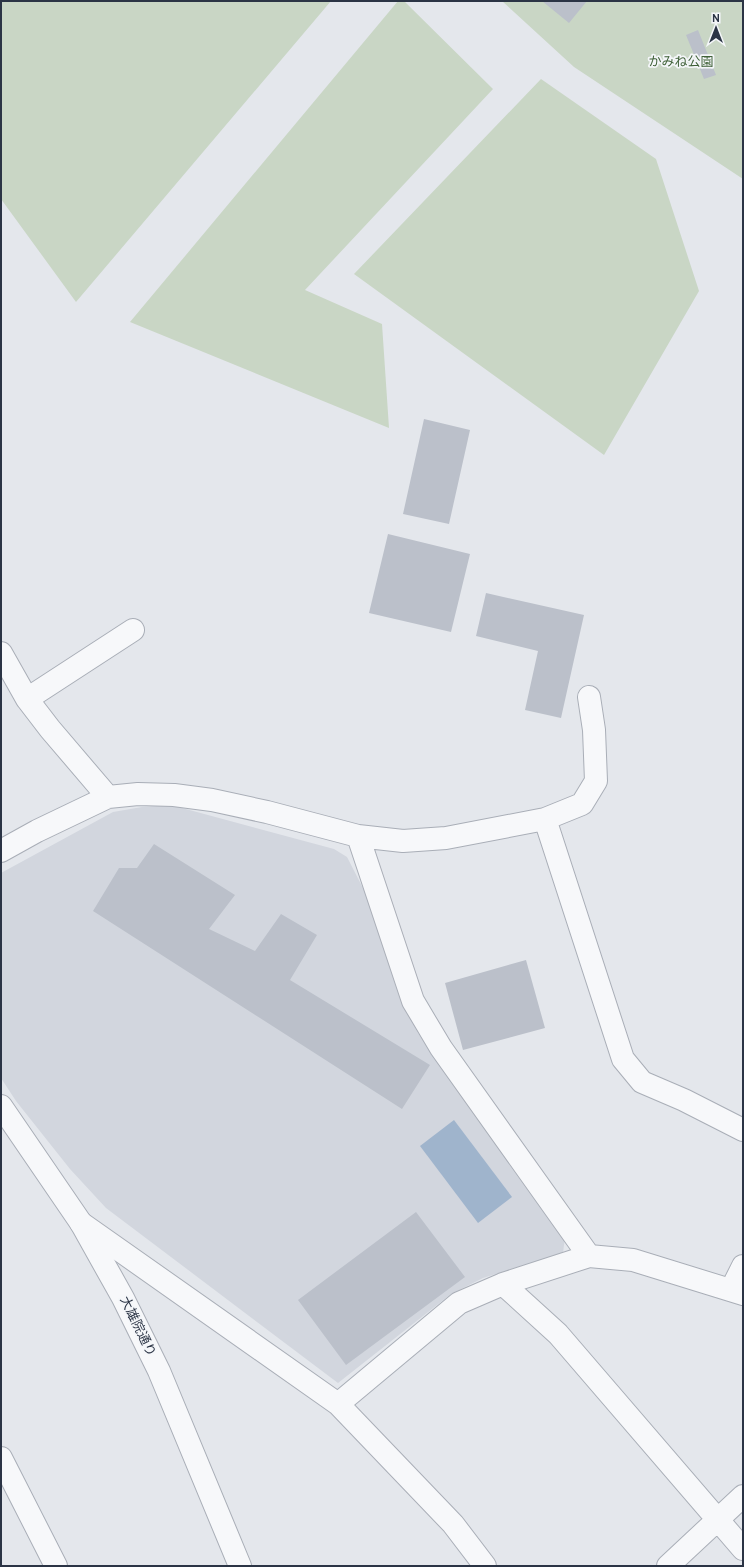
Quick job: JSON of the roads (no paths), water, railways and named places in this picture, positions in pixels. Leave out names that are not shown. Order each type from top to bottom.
[{"type":"street","points":[[28,699],[133,630]]},
{"type":"street","points":[[1,653],[28,699],[50,729],[108,797]]},
{"type":"street","points":[[1,851],[37,831],[108,797],[138,794],[174,795],[212,800],[267,812],[358,836],[403,841],[446,838],[545,819],[582,804],[596,781],[594,730],[590,697]]},
{"type":"street","points":[[545,819],[623,1059],[642,1082],[684,1100],[743,1130]]},
{"type":"street","points":[[358,836],[413,1001],[441,1048],[589,1256]]},
{"type":"street","name":"大雄院通り","points":[[1,1106],[81,1223],[123,1298],[159,1371],[240,1566]]},
{"type":"street","points":[[81,1223],[338,1404],[453,1524],[485,1566]]},
{"type":"street","points":[[338,1404],[459,1304],[503,1284],[589,1256],[633,1260],[737,1292],[743,1266]]},
{"type":"street","points":[[503,1284],[558,1334],[743,1549]]},
{"type":"street","points":[[1,1458],[56,1566]]},
{"type":"street","points":[[668,1566],[743,1496]]},
{"type":"water","points":[[454,1120],[512,1197],[478,1223],[420,1146]]},
{"type":"park label","name":"かみね公園","points":[[681,63]]}]
